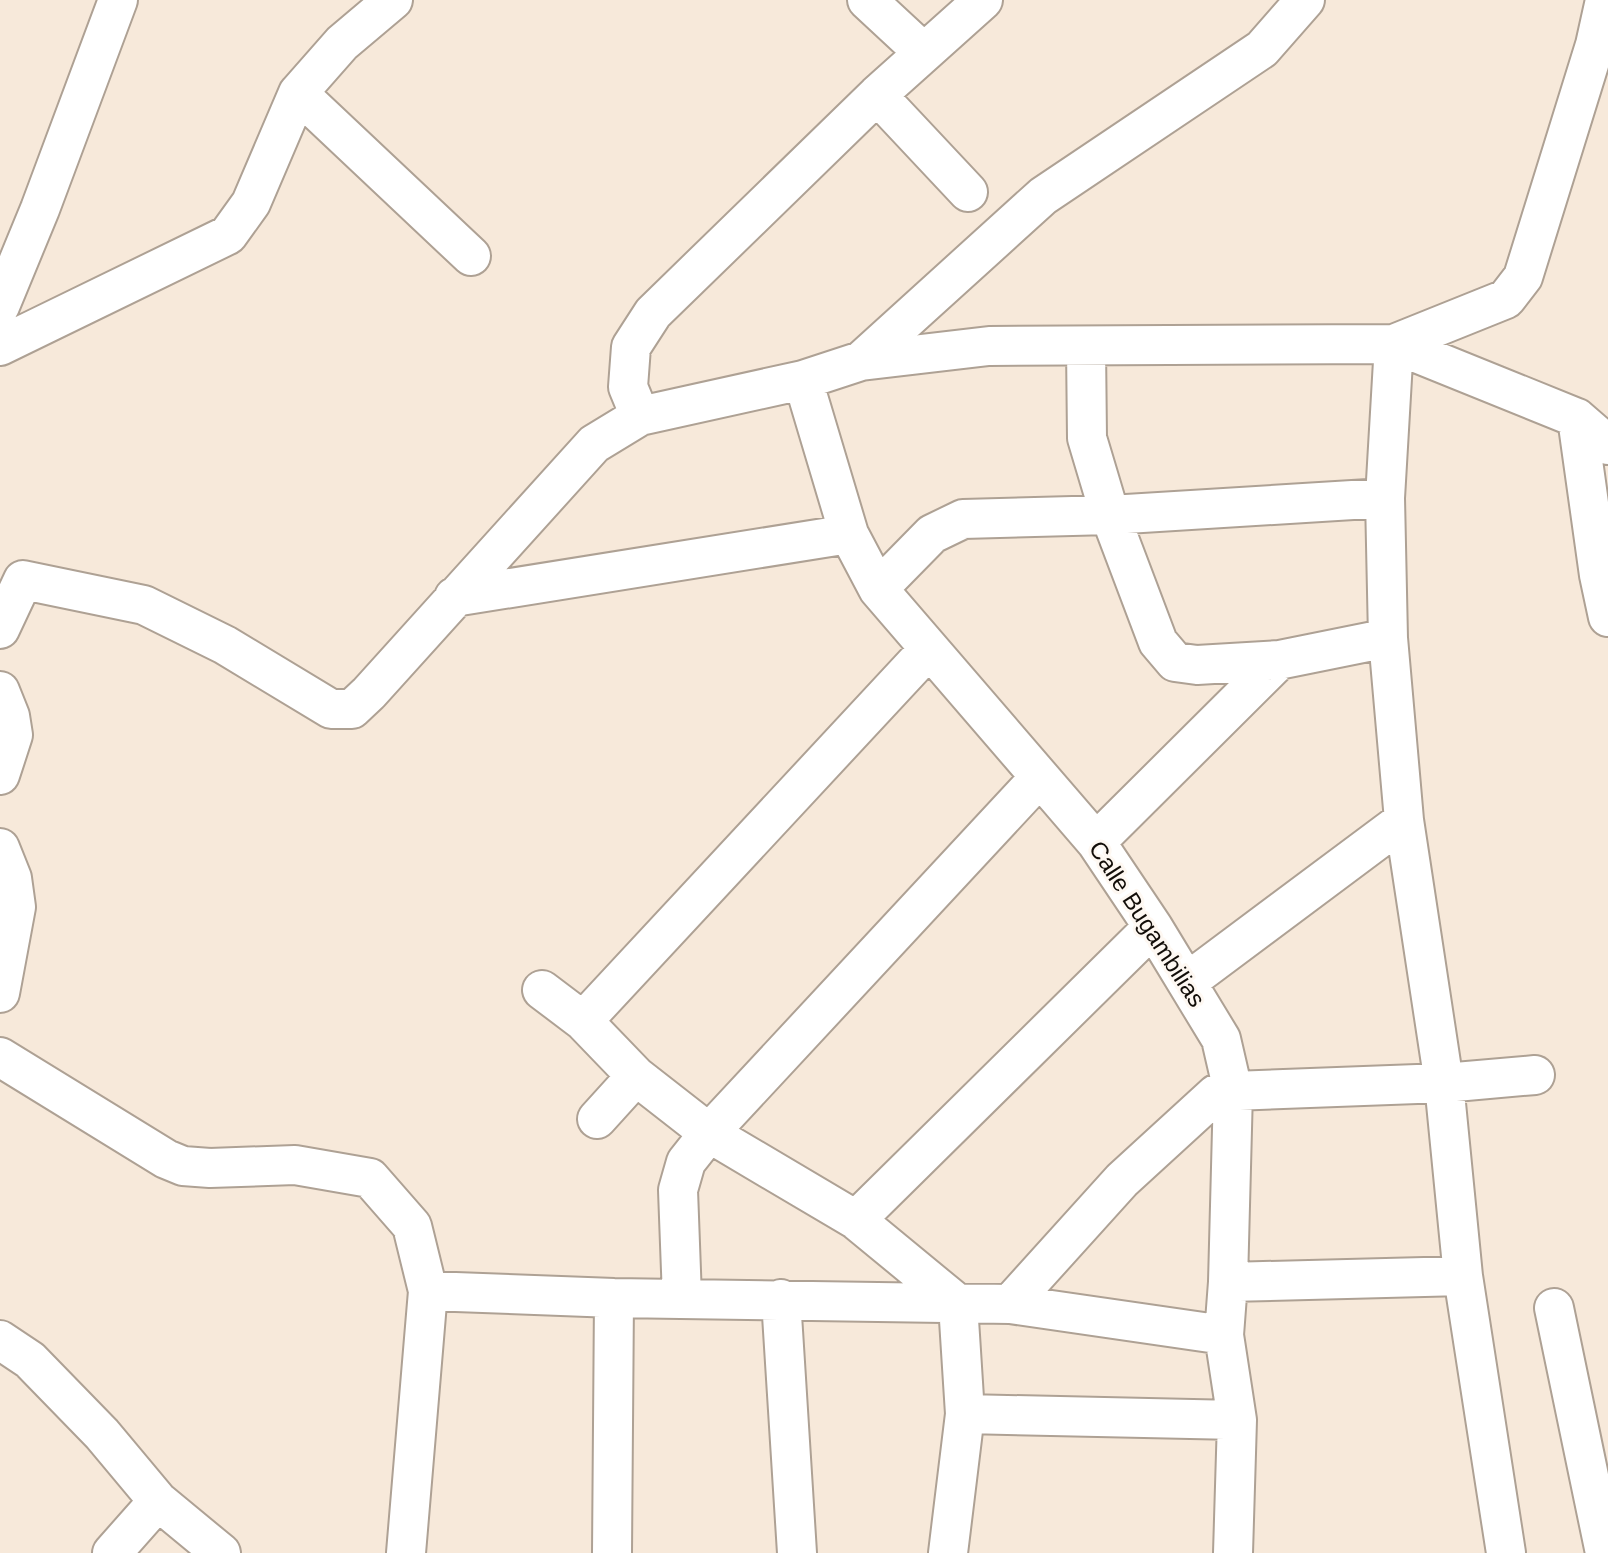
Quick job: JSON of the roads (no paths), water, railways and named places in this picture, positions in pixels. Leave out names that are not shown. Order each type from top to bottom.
[{"type":"street","points":[[0,306],[40,209],[118,0]]},
{"type":"street","points":[[0,346],[228,234],[251,203],[298,93],[342,43],[393,0]]},
{"type":"street","points":[[867,0],[923,52]]},
{"type":"street","points":[[640,416],[628,387],[631,347],[653,313],[877,95],[983,0]]},
{"type":"street","points":[[861,361],[1043,196],[1262,48],[1305,0]]},
{"type":"street","points":[[0,629],[23,580],[144,605],[225,645],[331,709],[352,709],[594,444],[640,416],[803,380],[861,361],[989,346],[1395,345],[1506,299],[1523,277],[1595,46],[1605,0]]},
{"type":"street","points":[[298,93],[471,256]]},
{"type":"street","points":[[877,95],[968,192]]},
{"type":"street","points":[[1395,345],[1577,418],[1608,445]]},
{"type":"street","points":[[1395,345],[1385,498],[1388,638],[1404,820],[1444,1083],[1463,1276],[1506,1553]]},
{"type":"street","points":[[1086,347],[1087,438],[1110,514],[1158,642],[1175,662],[1197,665],[1279,660],[1388,638]]},
{"type":"street","name":"Calle Bugambilias","points":[[803,380],[849,534],[878,589],[1096,842],[1153,927],[1221,1039],[1233,1091],[1224,1335],[1237,1420],[1233,1553]]},
{"type":"street","points":[[1577,418],[1599,575],[1608,617]]},
{"type":"street","points":[[878,589],[932,534],[963,519],[1110,514],[1385,498]]},
{"type":"street","points":[[454,597],[849,534]]},
{"type":"street","points":[[583,1021],[928,650]]},
{"type":"street","points":[[1096,842],[1279,660]]},
{"type":"street","points":[[0,691],[10,716],[13,735],[0,775]]},
{"type":"street","points":[[682,1298],[678,1190],[686,1162],[709,1133],[1040,778]]},
{"type":"street","points":[[1186,982],[1404,820]]},
{"type":"street","points":[[0,848],[12,878],[16,907],[0,993]]},
{"type":"street","points":[[856,1220],[1153,927]]},
{"type":"street","points":[[542,990],[583,1021],[636,1076],[709,1133],[856,1220],[958,1304],[965,1414],[948,1553]]},
{"type":"street","points":[[0,1057],[166,1159],[183,1166],[210,1168],[295,1165],[370,1178],[412,1226],[428,1291],[406,1553]]},
{"type":"street","points":[[1010,1304],[1122,1180],[1216,1094],[1233,1091],[1444,1083],[1535,1075]]},
{"type":"street","points":[[597,1119],[636,1076]]},
{"type":"street","points":[[1228,1282],[1463,1276]]},
{"type":"street","points":[[428,1291],[614,1298],[1010,1304],[1224,1335]]},
{"type":"street","points":[[612,1553],[614,1298]]},
{"type":"street","points":[[781,1299],[797,1553]]},
{"type":"street","points":[[1554,1308],[1605,1553]]},
{"type":"street","points":[[0,1340],[30,1360],[93,1425],[158,1501],[221,1553]]},
{"type":"street","points":[[965,1414],[1237,1420]]},
{"type":"street","points":[[112,1553],[158,1501]]}]
